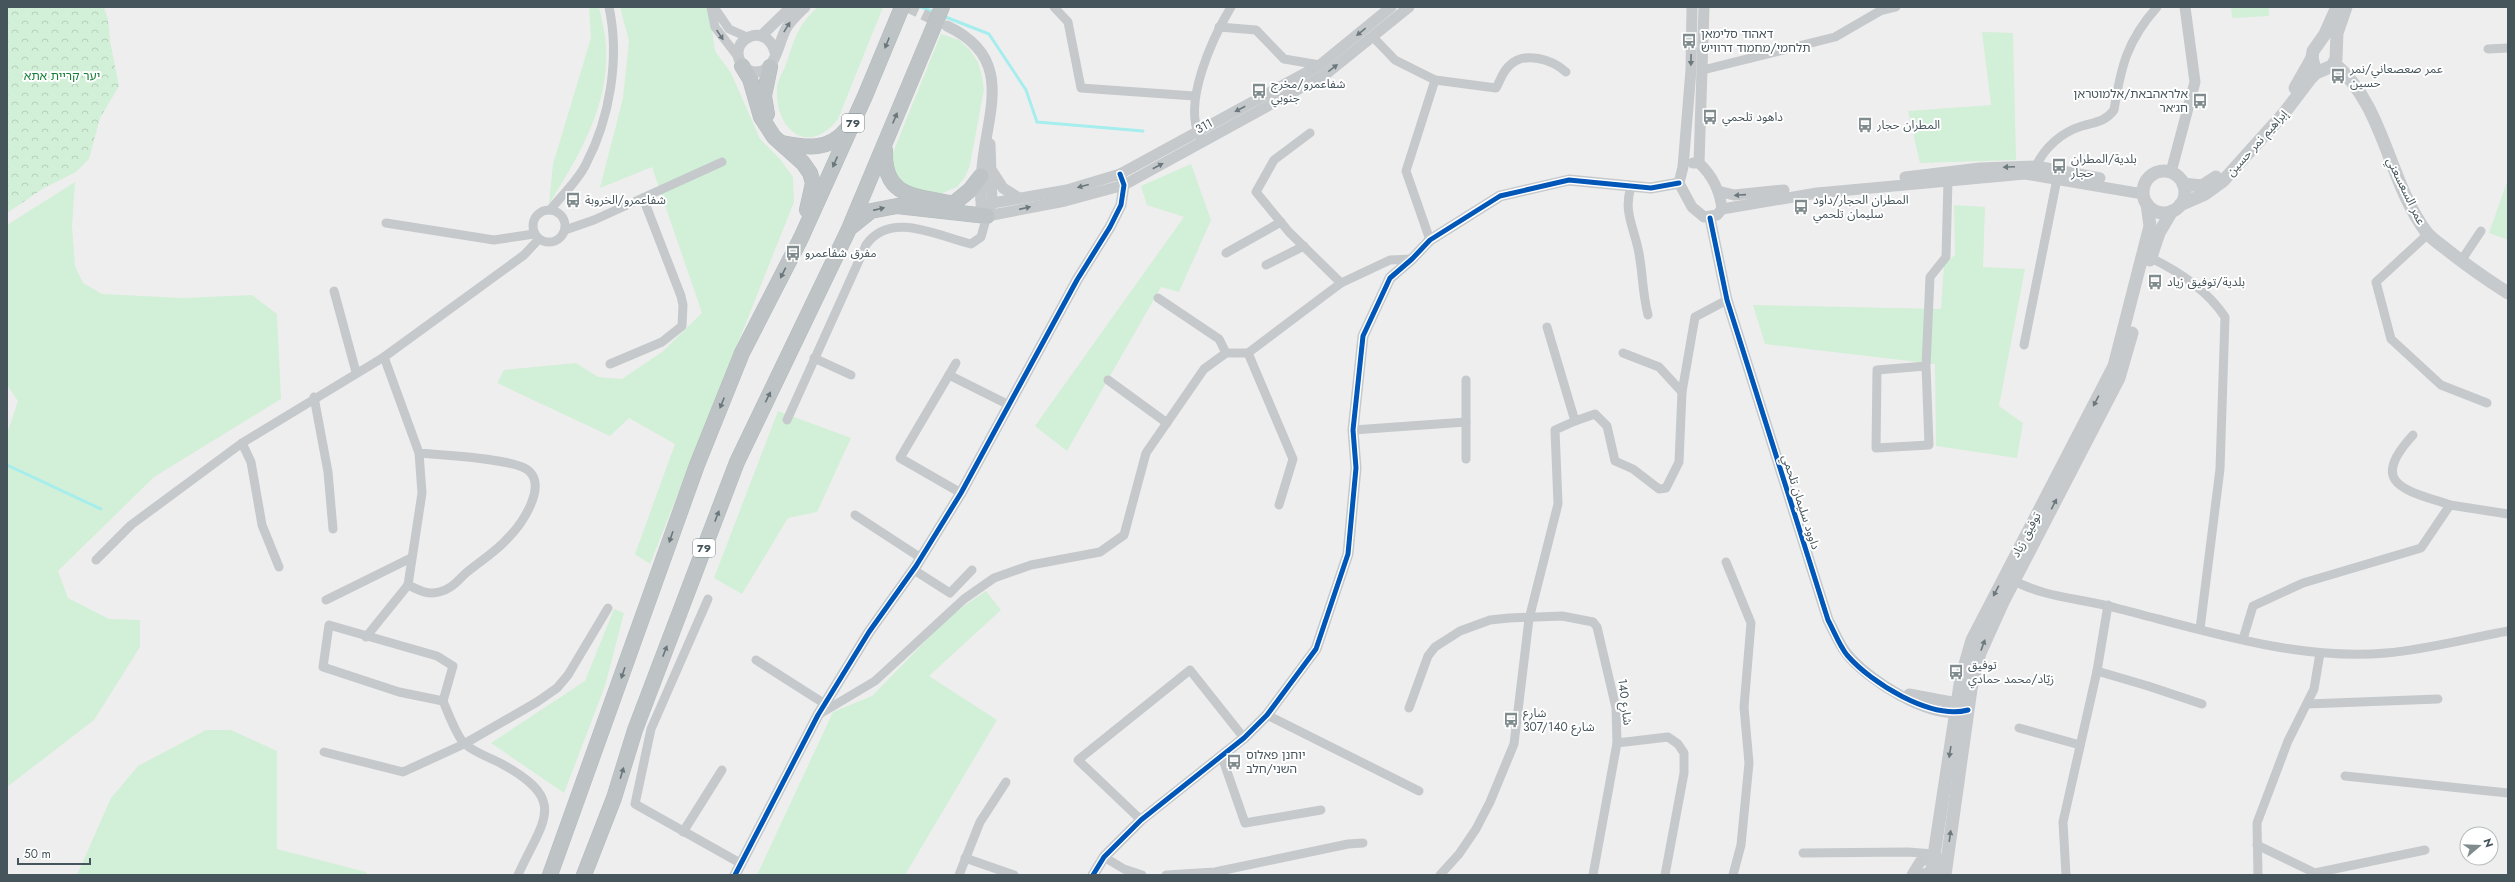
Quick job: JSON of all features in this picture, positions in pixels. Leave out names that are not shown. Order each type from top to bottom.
[{"type":"highway","name":"79","points":[[550,875],[696,465],[742,353],[801,238],[865,96],[902,7]]},
{"type":"highway","name":"79","points":[[584,875],[614,798],[635,730],[737,462],[848,231],[942,7]]},
{"type":"highway","points":[[740,62],[750,79],[761,117],[780,142],[803,163],[810,172],[813,183],[801,238]]},
{"type":"highway","points":[[767,125],[764,96],[770,67]]},
{"type":"highway","points":[[780,142],[812,148],[835,141],[849,125],[865,96]]},
{"type":"highway","points":[[885,142],[885,168],[895,187],[912,195],[953,204],[987,208]]},
{"type":"highway","points":[[953,204],[970,190],[986,172]]},
{"type":"highway","points":[[848,231],[871,211],[887,207],[940,210],[987,208]]},
{"type":"highway","points":[[594,875],[614,798]]},
{"type":"main road","name":"إبراهيم نمر حسين","points":[[2183,184],[2197,187],[2213,180],[2277,111],[2295,87],[2325,34],[2337,7]]},
{"type":"main road","points":[[2332,62],[2337,33],[2346,7]]},
{"type":"main road","points":[[2314,53],[2328,45],[2332,62]]},
{"type":"main road","name":"عمر السعسعني","points":[[2314,53],[2318,68],[2332,62],[2352,80],[2359,91],[2404,191],[2428,234],[2461,261],[2508,293]]},
{"type":"main road","name":"إبراهيم نمر حسين","points":[[2176,208],[2205,194],[2223,181],[2285,112],[2310,79],[2332,62]]},
{"type":"main road","points":[[2157,172],[2171,172],[2181,179],[2183,184],[2184,196],[2176,208],[2159,212],[2145,195],[2151,175],[2157,172]]},
{"type":"main road","name":"توفيق زياد","points":[[1928,874],[1934,854],[1960,709],[1980,653],[2009,578],[2114,366],[2150,226],[2145,195]]},
{"type":"main road","name":"توفيق زياد","points":[[2009,578],[2119,378],[2128,352],[2151,258],[2159,233],[2176,208]]},
{"type":"main road","name":"توفيق زياد","points":[[1945,870],[1960,709]]},
{"type":"street","points":[[96,560],[131,525],[242,443],[356,372],[384,357],[524,255],[536,236],[533,224],[537,215],[550,210],[586,165],[606,105],[614,46],[609,7]]},
{"type":"street","points":[[712,7],[729,29],[747,37],[762,36],[771,42],[775,52]]},
{"type":"street","points":[[712,7],[715,27],[740,62],[753,72],[760,72],[770,67],[786,28],[806,7]]},
{"type":"street","points":[[762,36],[791,7]]},
{"type":"street","points":[[1054,7],[1068,22],[1081,88],[1194,96]]},
{"type":"street","points":[[1203,142],[1197,132],[1194,96],[1219,27],[1231,7]]},
{"type":"street","name":"311","points":[[987,208],[1019,198],[1122,179],[1197,132],[1320,65],[1391,7]]},
{"type":"street","name":"311","points":[[987,208],[1066,201],[1122,179],[1203,142],[1326,74],[1409,7]]},
{"type":"street","points":[[1692,7],[1691,70],[1683,167],[1679,183],[1692,207],[1698,214],[1710,218],[1717,216],[1722,209],[1810,194],[2025,174],[2145,195]]},
{"type":"street","points":[[1699,163],[1704,7]]},
{"type":"street","points":[[1703,70],[1835,37],[1880,11],[1896,7]]},
{"type":"street","points":[[2036,166],[2047,148],[2058,138],[2080,126],[2105,120],[2110,116],[2114,110],[2125,57],[2140,26],[2158,7]]},
{"type":"street","points":[[2171,172],[2195,82],[2185,7]]},
{"type":"street","points":[[787,420],[866,245],[872,237],[877,233],[896,227],[914,227],[971,244],[981,237],[987,208],[986,172],[992,86],[989,65],[974,42],[947,26]]},
{"type":"street","points":[[1219,27],[1256,30],[1284,59],[1320,65]]},
{"type":"street","points":[[740,62],[739,49],[747,37]]},
{"type":"street","points":[[1373,37],[1395,60],[1435,80],[1496,88],[1509,65],[1524,59],[1546,59],[1556,63],[1566,72]]},
{"type":"street","points":[[2488,49],[2508,48]]},
{"type":"street","points":[[1430,240],[1406,171],[1435,80]]},
{"type":"street","points":[[1310,133],[1274,160],[1256,192],[1281,222],[1341,283]]},
{"type":"street","points":[[565,230],[594,220],[722,162]]},
{"type":"street","points":[[1683,167],[1699,163]]},
{"type":"street","points":[[1699,163],[1708,171],[1718,191],[1722,209]]},
{"type":"street","points":[[1718,191],[1734,196],[1980,168],[2036,166],[2145,195]]},
{"type":"street","points":[[986,172],[1019,198]]},
{"type":"street","points":[[736,875],[740,863],[818,715],[869,632],[914,570],[961,493],[1007,404],[1077,280],[1110,227],[1121,205],[1122,179]]},
{"type":"street","points":[[2024,345],[2057,179]]},
{"type":"street","points":[[1092,875],[1104,857],[1141,820],[1222,757],[1267,715],[1316,649],[1348,554],[1356,468],[1353,430],[1363,336],[1390,278],[1412,260],[1430,240],[1500,196],[1569,180],[1651,188],[1679,183]]},
{"type":"street","points":[[1926,366],[1877,370],[1876,448],[1929,445],[1926,366],[1930,277],[1946,257],[1948,180]]},
{"type":"street","points":[[1631,187],[1627,208],[1640,260],[1641,286],[1648,315]]},
{"type":"street","points":[[610,364],[662,342],[682,326],[683,305],[681,296],[643,198]]},
{"type":"street","points":[[386,223],[494,240],[536,236],[549,243],[554,242],[563,235],[565,230],[564,219],[560,214],[550,210]]},
{"type":"street","name":"داوود سليمان تلحمي","points":[[1710,218],[1727,300],[1828,620],[1846,654],[1859,667],[1886,686],[1916,703],[1960,709]]},
{"type":"street","points":[[1226,253],[1281,222]]},
{"type":"street","points":[[2461,261],[2481,231]]},
{"type":"street","points":[[2428,234],[2376,282],[2392,340],[2441,385],[2487,403]]},
{"type":"street","points":[[1266,265],[1304,246]]},
{"type":"street","points":[[2151,258],[2183,276],[2205,294],[2225,317],[2220,469],[2200,629]]},
{"type":"street","points":[[818,715],[875,681],[964,599],[994,578],[1031,565],[1100,552],[1124,535],[1146,452],[1204,369],[1226,353],[1248,353],[1341,283],[1390,260],[1412,260]]},
{"type":"street","points":[[334,292],[356,372]]},
{"type":"street","points":[[1158,298],[1219,339],[1226,353]]},
{"type":"street","points":[[1441,875],[1476,829],[1490,802],[1514,744],[1529,619],[1558,504],[1555,430],[1595,414],[1607,426],[1615,462],[1632,469],[1659,489],[1666,488],[1679,462],[1682,392],[1695,318],[1727,300]]},
{"type":"street","points":[[1547,327],[1575,421]]},
{"type":"street","points":[[1248,353],[1292,459],[1279,505]]},
{"type":"street","points":[[1623,353],[1659,367],[1682,392]]},
{"type":"street","points":[[366,637],[408,585],[422,493],[419,453],[384,357]]},
{"type":"street","points":[[814,358],[851,375]]},
{"type":"street","points":[[956,362],[900,458],[961,493]]},
{"type":"street","points":[[949,375],[1007,404]]},
{"type":"street","points":[[1108,380],[1167,423]]},
{"type":"street","points":[[1466,380],[1466,459]]},
{"type":"street","points":[[314,398],[328,472],[329,500],[333,529]]},
{"type":"street","points":[[1353,430],[1466,422]]},
{"type":"street","points":[[2413,435],[2392,462],[2394,478],[2402,489],[2450,505],[2508,514]]},
{"type":"street","points":[[242,443],[251,462],[262,525],[279,567]]},
{"type":"street","points":[[408,585],[425,593],[439,592],[454,586],[509,538],[528,511],[535,487],[533,477],[522,467],[481,459],[419,453]]},
{"type":"street","points":[[2243,639],[2254,606],[2303,583],[2421,548],[2450,505]]},
{"type":"street","points":[[855,515],[921,558]]},
{"type":"street","points":[[326,600],[412,558]]},
{"type":"street","points":[[1726,562],[1751,623],[1744,707],[1749,763],[1741,846],[1733,875]]},
{"type":"street","points":[[914,570],[950,593],[972,570]]},
{"type":"street","points":[[2009,578],[2047,595],[2108,606],[2243,639],[2320,654],[2387,653],[2508,631]]},
{"type":"street","points":[[708,599],[651,729],[635,804],[740,863]]},
{"type":"street","points":[[2066,875],[2063,822],[2097,671],[2108,606]]},
{"type":"street","points":[[324,752],[403,772],[464,744],[537,702],[557,688],[568,676],[608,608]]},
{"type":"street","name":"شارع 140","points":[[1409,708],[1428,656],[1435,647],[1460,631],[1490,620],[1562,616],[1586,619],[1597,627],[1616,708],[1617,743],[1593,875]]},
{"type":"street","points":[[442,700],[399,692],[323,667],[329,625],[366,637],[436,656],[453,666],[442,700],[464,744],[520,774],[539,790],[546,803],[544,820],[539,833],[518,875]]},
{"type":"street","points":[[2258,875],[2256,823],[2288,741],[2314,689],[2320,654]]},
{"type":"street","points":[[756,660],[825,704]]},
{"type":"street","points":[[1141,820],[1078,760],[1190,670],[1244,738]]},
{"type":"street","points":[[2097,671],[2202,704]]},
{"type":"street","points":[[2307,704],[2438,699]]},
{"type":"street","points":[[1267,715],[1419,791]]},
{"type":"street","points":[[2019,728],[2080,745]]},
{"type":"street","points":[[1617,743],[1668,736],[1678,744],[1684,753],[1684,773],[1665,875]]},
{"type":"street","points":[[1222,757],[1245,823],[1321,810]]},
{"type":"street","points":[[683,832],[722,770]]},
{"type":"street","points":[[2345,776],[2508,793]]},
{"type":"street","points":[[958,875],[980,822],[1006,782]]},
{"type":"street","points":[[1166,875],[1215,872],[1348,844],[1363,843]]},
{"type":"street","points":[[2257,845],[2315,874],[2425,850]]},
{"type":"street","points":[[1803,853],[1908,852],[1934,854]]},
{"type":"street","points":[[1928,874],[1945,870],[1934,854]]},
{"type":"street","points":[[1912,875],[1920,862],[1934,854]]},
{"type":"street","points":[[1104,857],[1124,869],[1142,875]]},
{"type":"street","points":[[965,858],[1014,875]]},
{"type":"green space","name":"יער קריית אתא","points":[[7,7],[104,7],[108,19],[110,41],[119,86],[100,118],[89,159],[76,172],[44,188],[7,213]]},
{"type":"green space","points":[[589,7],[599,7],[604,31],[606,67],[603,88],[598,109],[590,129],[571,167],[549,204],[553,164],[591,38]]},
{"type":"green space","points":[[620,7],[709,7],[715,51],[731,73],[760,139],[780,159],[793,177],[794,202],[650,564],[635,554],[675,444],[629,418],[610,436],[497,383],[504,370],[576,363],[598,377],[622,379],[662,352],[702,313],[652,167],[600,188],[623,98],[629,41]]},
{"type":"green space","points":[[818,7],[883,7],[838,119],[827,131],[815,136],[805,137],[795,133],[787,126],[781,115],[777,87],[800,28],[810,14]]},
{"type":"green space","points":[[2231,7],[2269,7],[2269,16],[2232,18]]},
{"type":"green space","points":[[1982,32],[2013,33],[2016,160],[1920,163],[1908,111],[1991,105]]},
{"type":"green space","points":[[941,34],[959,40],[970,50],[978,62],[984,89],[970,165],[965,177],[957,187],[940,194],[909,189],[893,177],[892,155]]},
{"type":"green space","points":[[1191,164],[1211,220],[1179,292],[1161,287],[1067,451],[1035,426],[1184,217],[1147,205],[1141,186]]},
{"type":"green space","points":[[2508,179],[2508,240],[2489,233]]},
{"type":"green space","points":[[75,182],[72,226],[75,266],[83,283],[102,294],[183,298],[252,295],[277,314],[281,399],[154,477],[58,571],[68,598],[109,619],[140,620],[140,647],[94,720],[7,787],[7,434],[18,401],[7,385],[7,225]]},
{"type":"green space","points":[[1954,205],[1985,207],[1983,267],[2025,269],[1999,406],[2023,423],[2017,458],[1936,446],[1935,364],[1765,344],[1753,305],[1941,309],[1944,265],[1955,255]]},
{"type":"green space","points":[[778,411],[851,438],[817,512],[788,518],[742,594],[714,578]]},
{"type":"green space","points":[[986,591],[1001,610],[929,676],[997,720],[905,875],[757,875],[833,712],[872,696],[952,614]]},
{"type":"green space","points":[[614,609],[624,613],[605,686],[564,793],[491,743],[585,681]]},
{"type":"green space","points":[[206,730],[231,730],[277,751],[277,849],[366,872],[367,875],[77,875],[111,798],[138,766]]},
{"type":"waterway","points":[[921,7],[934,12]]},
{"type":"waterway","points":[[943,16],[989,34],[1026,90],[1037,122],[1143,131]]},
{"type":"waterway","points":[[7,465],[101,509]]},
{"type":"tunnel","points":[[908,7],[943,24]]},
{"type":"cycle path","points":[[735,875],[818,715],[869,632],[916,566],[961,493],[1077,280],[1110,227],[1121,205],[1124,185],[1120,174]]},
{"type":"cycle path","points":[[1093,875],[1104,857],[1141,820],[1244,738],[1267,715],[1316,649],[1348,554],[1356,468],[1353,430],[1363,336],[1390,278],[1412,259],[1430,240],[1500,196],[1569,180],[1651,188],[1679,183]]},
{"type":"cycle path","points":[[1710,218],[1727,300],[1828,620],[1839,642],[1847,655],[1858,666],[1871,677],[1903,697],[1937,710],[1953,712],[1968,710]]},
{"type":"place","name":"דאהוד סלימאן תלחמי/מחמוד דרוויש","points":[[1689,41]]},
{"type":"place","name":"عمر صعصعاني/نمر حسين","points":[[2338,76]]},
{"type":"place","name":"شفاعمرو/مخرج جنوبي","points":[[1259,91]]},
{"type":"place","name":"אלראהבאת/אלמוטראן חג׳אר","points":[[2200,101]]},
{"type":"place","name":"داهود تلحمي","points":[[1710,117]]},
{"type":"place","name":"المطران حجار","points":[[1865,125]]},
{"type":"place","name":"بلدية/المطران حجار","points":[[2059,166]]},
{"type":"place","name":"شفاعمرو/الخروبة","points":[[573,200]]},
{"type":"place","name":"المطران الحجار/داود سليمان تلحمي","points":[[1801,207]]},
{"type":"place","name":"مفرق شفاعمرو","points":[[793,253]]},
{"type":"place","name":"بلدية/توفيق زياد","points":[[2155,282]]},
{"type":"place","name":"توفيق زيّاد/محمد حمادي","points":[[1956,672]]},
{"type":"place","name":"شارع 307/شارع 140","points":[[1511,720]]},
{"type":"place","name":"יוחנן פאלוס השני/חלב","points":[[1234,762]]}]
